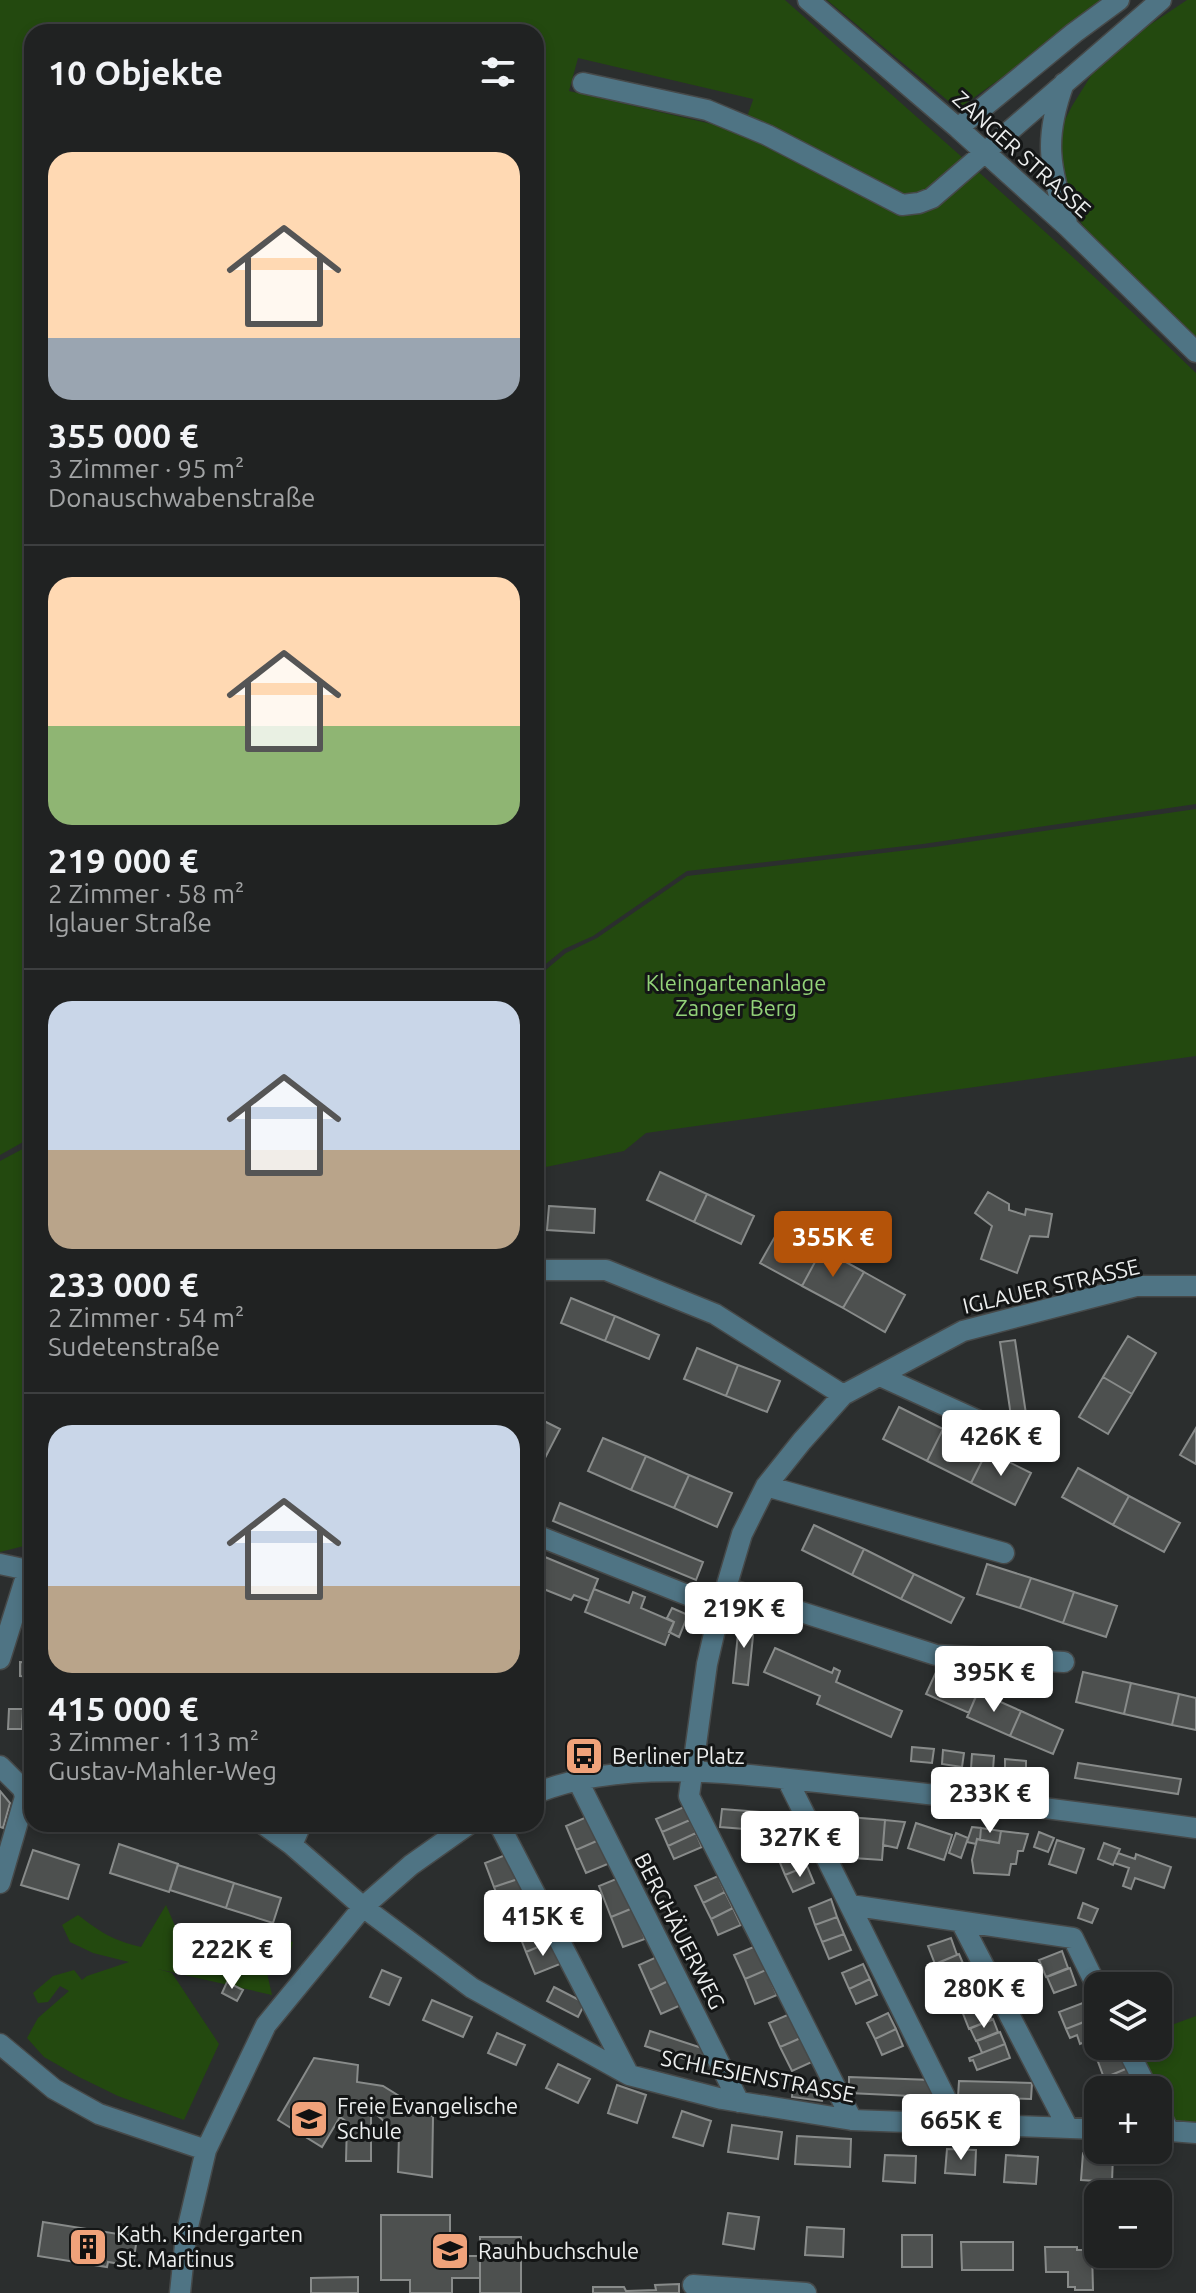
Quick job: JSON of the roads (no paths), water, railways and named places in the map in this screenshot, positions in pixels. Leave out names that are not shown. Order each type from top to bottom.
[{"type":"street","name":"ZANGER STRASSE","points":[[808,0],[1068,227],[1196,352]]},
{"type":"street","points":[[958,128],[1119,0]]},
{"type":"street","points":[[583,83],[707,110],[767,135],[902,205],[919,203],[932,198],[1161,0]]},
{"type":"street","points":[[1065,81],[1052,124],[1050,153],[1068,227]]},
{"type":"street","points":[[544,1270],[606,1270],[715,1314],[843,1395]]},
{"type":"street","name":"IGLAUER STRASSE","points":[[852,2120],[689,1796],[707,1664],[742,1534],[766,1486],[843,1395],[963,1331],[1136,1286],[1196,1286]]},
{"type":"street","points":[[880,1376],[1021,1440]]},
{"type":"street","points":[[766,1486],[1004,1553]]},
{"type":"street","points":[[544,1538],[723,1598],[936,1655],[1064,1662]]},
{"type":"street","points":[[0,1564],[24,1569]]},
{"type":"street","points":[[0,1659],[24,1588]]},
{"type":"street","points":[[0,1766],[24,1793]]},
{"type":"street","points":[[544,1791],[626,1773],[691,1773],[954,1796],[1196,1828]]},
{"type":"street","points":[[787,1779],[958,2123]]},
{"type":"street","name":"BERGHÄUERWEG","points":[[578,1781],[739,2102]]},
{"type":"street","points":[[0,1883],[24,1800]]},
{"type":"street","name":"SCHLESIENSTRASSE","points":[[274,1832],[363,1907],[472,1988],[629,2075],[739,2102],[852,2120],[1084,2129]]},
{"type":"street","points":[[292,1845],[298,1832]]},
{"type":"street","points":[[180,2293],[186,2235],[206,2150],[266,2025],[363,1907],[411,1865],[458,1832]]},
{"type":"street","points":[[503,1832],[629,2075]]},
{"type":"street","points":[[850,1905],[1073,1938],[1090,1972]]},
{"type":"street","points":[[961,1922],[1068,2128]]},
{"type":"street","points":[[0,2044],[54,2089],[99,2114],[206,2150]]},
{"type":"street","points":[[1172,2131],[1196,2133]]},
{"type":"street","points":[[693,2285],[806,2293]]},
{"type":"place","name":"Berliner Platz","points":[[584,1756]]},
{"type":"place","name":"Freie Evangelische Schule","points":[[309,2119]]},
{"type":"place","name":"Kath. Kindergarten St. Martinus","points":[[88,2247]]},
{"type":"place","name":"Rauhbuchschule","points":[[450,2251]]},
{"type":"park label","name":"Kleingartenanlage Zanger Berg","points":[[736,996]]}]
